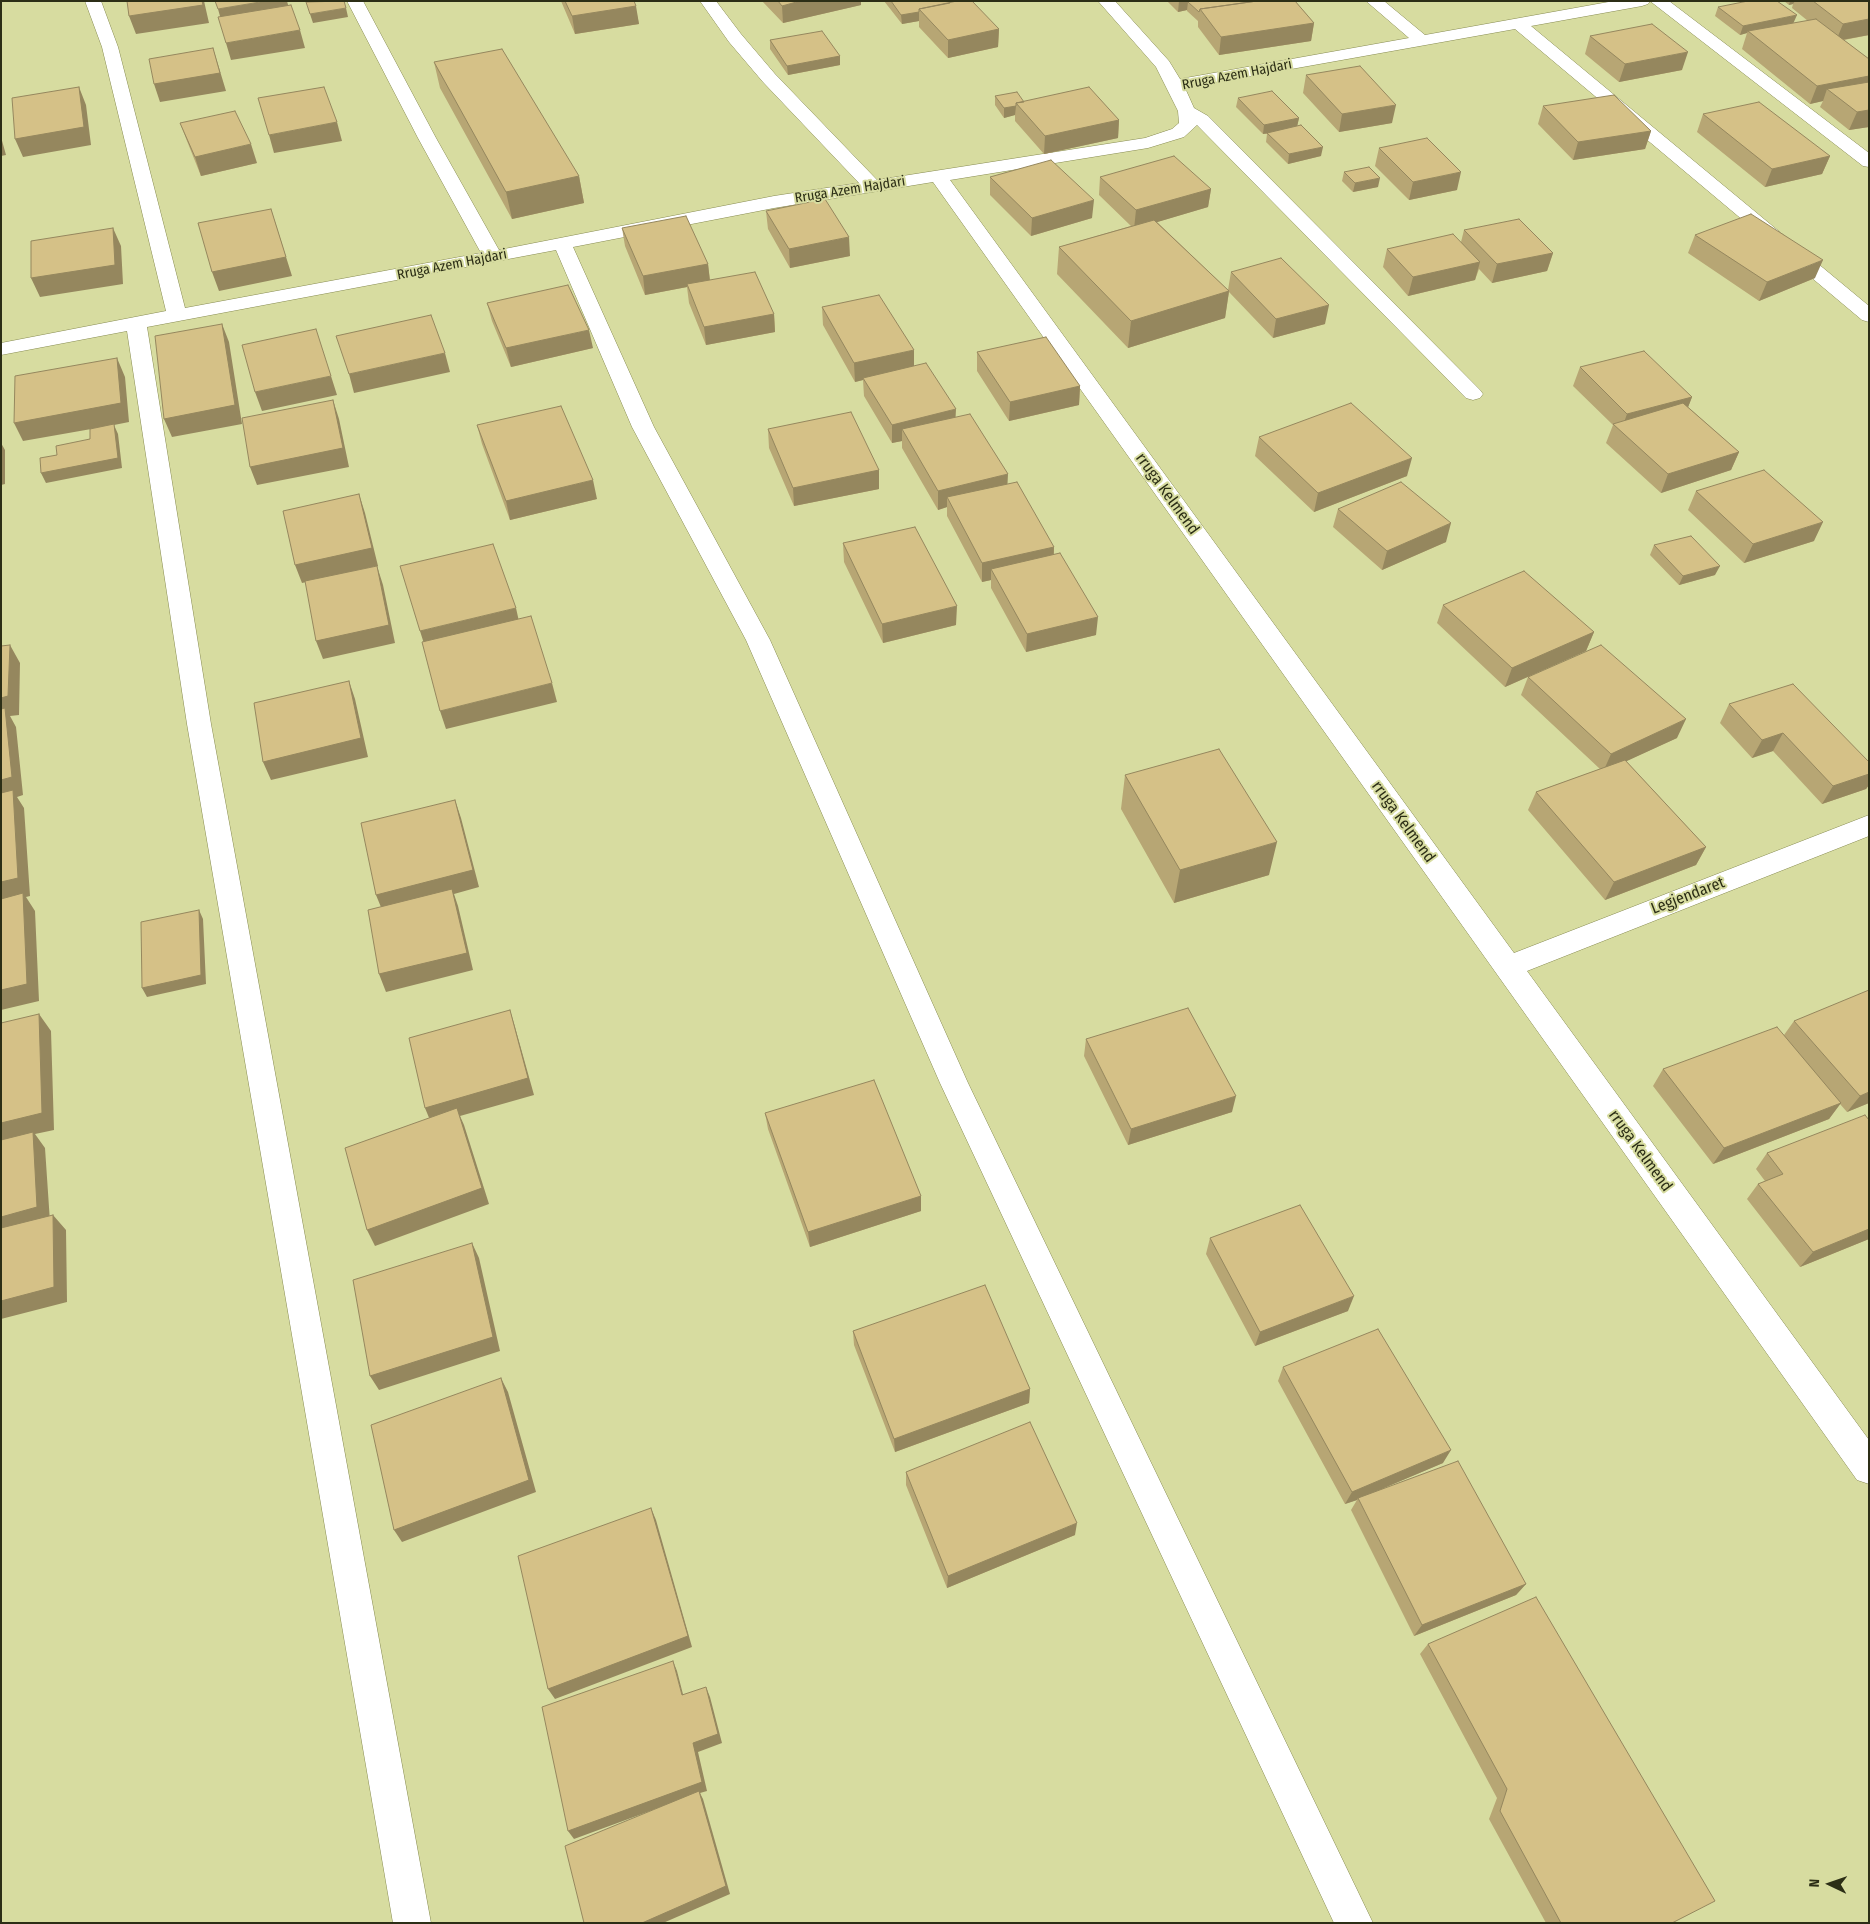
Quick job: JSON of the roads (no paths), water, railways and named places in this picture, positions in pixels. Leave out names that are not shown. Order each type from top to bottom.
[{"type":"street","points":[[93,1],[110,46],[177,315]]},
{"type":"street","points":[[355,1],[427,138],[493,257]]},
{"type":"street","points":[[708,1],[735,38],[769,78],[872,186]]},
{"type":"street","points":[[1106,1],[1163,65],[1176,85]]},
{"type":"street","points":[[1374,1],[1421,40]]},
{"type":"street","name":"Rruga Azem Hajdari","points":[[1,349],[136,322],[872,186],[1162,140],[1178,133],[1188,125],[1187,111],[1176,85],[1642,1]]},
{"type":"street","points":[[1658,1],[1869,162]]},
{"type":"street","points":[[1519,24],[1869,316]]},
{"type":"street","points":[[1187,111],[1202,120],[1473,394]]},
{"type":"street","name":"rruga Kelmend","points":[[938,176],[1869,1468]]},
{"type":"street","points":[[562,243],[643,427],[758,640],[954,1083],[1354,1923]]},
{"type":"street","points":[[136,322],[199,724],[412,1923]]},
{"type":"street","name":"Legjendaret","points":[[1508,967],[1869,825]]}]
